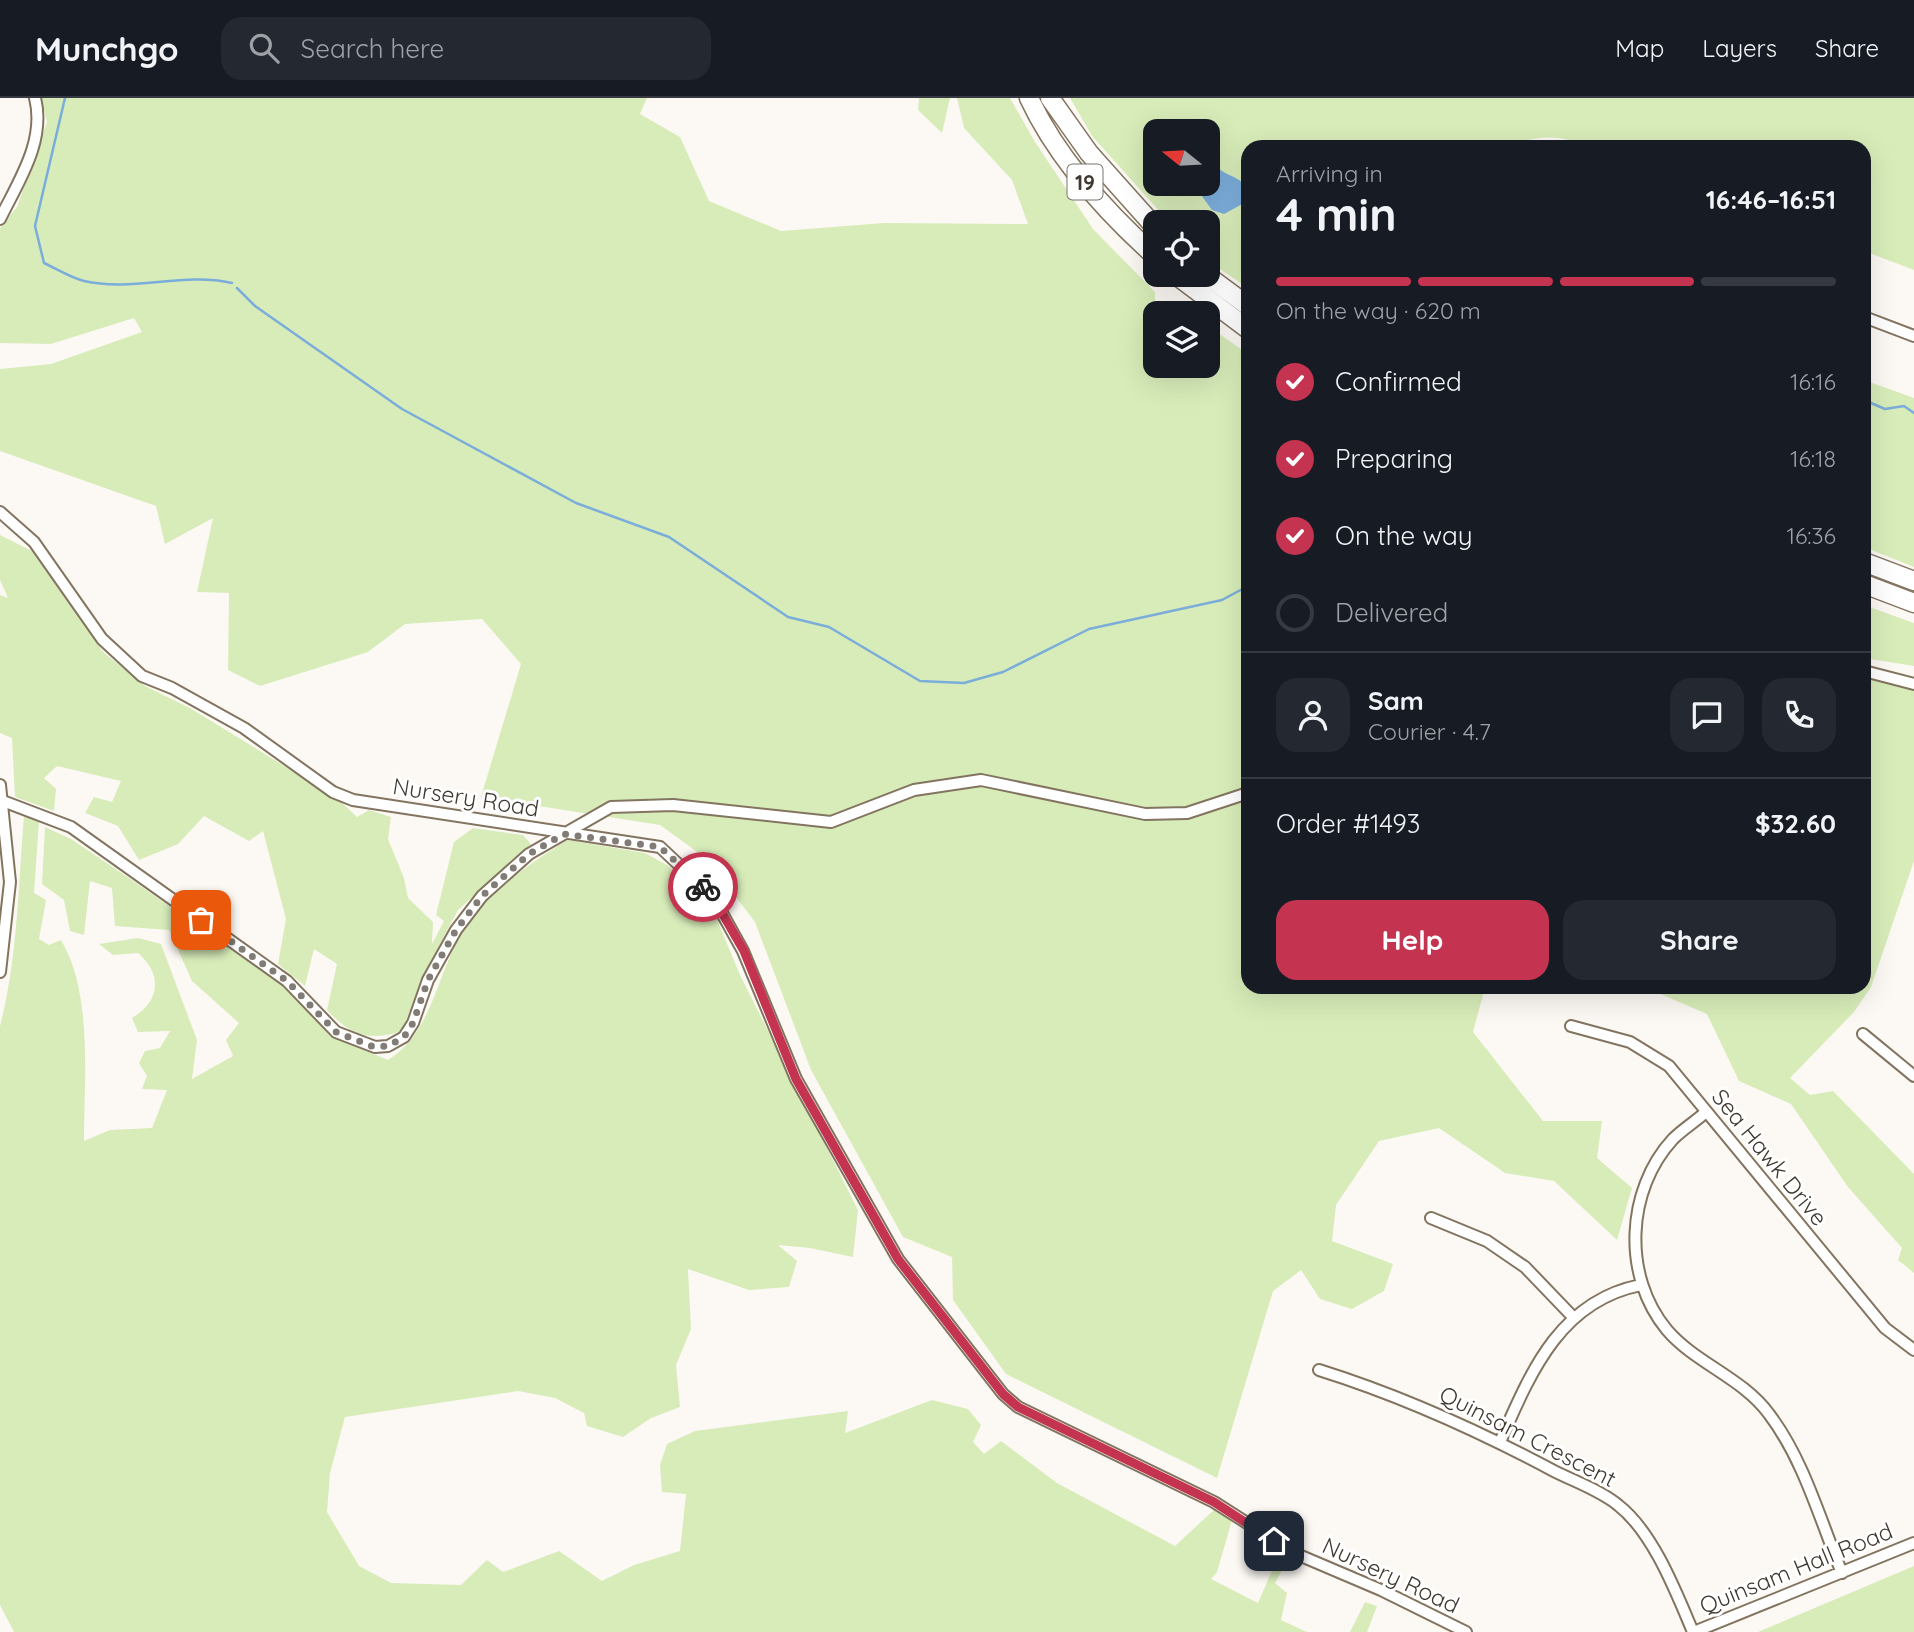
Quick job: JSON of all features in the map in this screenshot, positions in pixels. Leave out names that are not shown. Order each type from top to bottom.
[{"type":"highway","name":"19","points":[[1029,98],[1073,167],[1120,224],[1143,245]]},
{"type":"highway","name":"19","points":[[1051,98],[1089,153],[1143,214]]},
{"type":"highway","points":[[1220,285],[1241,301]]},
{"type":"highway","points":[[1192,287],[1241,324]]},
{"type":"highway","points":[[1871,565],[1914,581]]},
{"type":"highway","points":[[1871,587],[1914,603]]},
{"type":"street","points":[[0,219],[30,156],[38,130],[35,98]]},
{"type":"street","points":[[1871,320],[1914,336]]},
{"type":"street","name":"Nursery Road","points":[[0,512],[34,542],[102,639],[142,676],[172,688],[244,728],[333,792],[353,800],[660,847],[713,897],[744,951],[796,1079],[898,1259],[1003,1394],[1018,1407],[1214,1502],[1293,1553],[1381,1590],[1466,1632]]},
{"type":"street","points":[[1871,673],[1914,684]]},
{"type":"street","points":[[2,801],[71,827],[287,981],[336,1032],[374,1047],[388,1046],[404,1037],[439,960],[456,930],[482,896],[529,854],[611,807],[673,805],[831,822],[914,790],[981,780],[1145,814],[1187,813],[1241,795]]},
{"type":"street","points":[[0,785],[10,882],[0,972]]},
{"type":"street","name":"Sea Hawk Drive","points":[[1571,1026],[1630,1042],[1669,1066],[1885,1328],[1914,1350]]},
{"type":"street","points":[[1863,1034],[1914,1076]]},
{"type":"street","points":[[1706,1112],[1673,1139],[1651,1172],[1639,1204],[1635,1250],[1641,1285],[1666,1329],[1768,1411],[1790,1445],[1842,1573]]},
{"type":"street","points":[[1431,1218],[1487,1241],[1525,1267],[1573,1317]]},
{"type":"street","points":[[1500,1442],[1534,1366],[1573,1317],[1604,1297],[1641,1285]]},
{"type":"street","name":"Quinsam Crescent","points":[[1318,1370],[1397,1395],[1500,1442],[1619,1505],[1646,1537],[1672,1583],[1693,1632]]},
{"type":"street","name":"Quinsam Hall Road","points":[[1693,1632],[1914,1543]]},
{"type":"green space","points":[[41,98],[647,98],[640,114],[680,137],[709,201],[781,231],[884,223],[1028,224],[1012,180],[964,128],[957,98],[1010,98],[1035,142],[1093,229],[1143,280],[1143,287],[1150,287],[1155,292],[1155,301],[1143,301],[1143,378],[1220,378],[1220,334],[1241,349],[1241,994],[1483,994],[1473,1032],[1543,1121],[1602,1121],[1597,1158],[1632,1188],[1617,1240],[1554,1181],[1505,1173],[1439,1128],[1379,1141],[1336,1205],[1332,1241],[1393,1264],[1384,1291],[1352,1309],[1320,1299],[1301,1270],[1273,1291],[1217,1478],[1006,1374],[953,1300],[952,1257],[903,1237],[811,1070],[755,922],[707,859],[660,825],[481,797],[521,664],[482,619],[405,624],[368,652],[260,686],[228,670],[229,593],[197,592],[213,518],[165,544],[156,506],[0,451],[0,369],[51,364],[142,332],[134,318],[51,344],[0,343],[0,228],[17,207],[47,122]]},
{"type":"green space","points":[[919,98],[950,98],[942,133],[918,110]]},
{"type":"green space","points":[[1070,98],[1914,98],[1914,270],[1871,254],[1871,140],[1241,140],[1241,283],[1220,269],[1220,210],[1158,210],[1146,196],[1220,196],[1220,119],[1143,119],[1143,193],[1092,136]]},
{"type":"green space","points":[[1871,383],[1914,398],[1914,567],[1871,550]]},
{"type":"green space","points":[[0,535],[34,552],[103,652],[145,686],[190,708],[338,799],[357,817],[369,810],[391,817],[388,839],[404,878],[408,898],[433,922],[432,944],[444,921],[436,915],[454,842],[473,828],[523,835],[531,844],[458,910],[425,972],[402,1031],[370,1036],[352,1031],[335,1019],[327,1010],[337,964],[314,949],[305,986],[278,964],[286,919],[263,831],[249,841],[204,816],[178,844],[139,860],[118,826],[85,813],[94,797],[112,802],[121,781],[57,766],[44,778],[56,789],[54,811],[15,797],[12,738],[0,733],[0,595],[8,598],[0,580]]},
{"type":"green space","points":[[1871,608],[1914,623],[1914,666],[1871,659]]},
{"type":"green space","points":[[1871,678],[1914,688],[1914,861],[1871,987]]},
{"type":"green space","points":[[24,816],[39,822],[34,893],[46,900],[39,939],[49,945],[61,940],[78,985],[85,1038],[84,1141],[110,1130],[152,1128],[167,1090],[142,1089],[147,1076],[139,1063],[145,1051],[160,1048],[170,1031],[138,1032],[132,1018],[153,996],[155,987],[152,970],[138,953],[113,955],[99,944],[138,938],[161,944],[197,1040],[192,1079],[233,1056],[226,1040],[239,1023],[192,981],[169,930],[115,926],[112,888],[90,881],[84,935],[70,931],[64,900],[42,884],[45,827],[71,839],[286,988],[330,1036],[388,1060],[415,1035],[432,1002],[453,948],[472,918],[510,880],[568,840],[645,853],[667,865],[711,905],[740,975],[858,1210],[853,1257],[778,1245],[797,1261],[789,1287],[749,1290],[688,1269],[691,1329],[676,1365],[680,1407],[651,1418],[623,1437],[587,1426],[584,1413],[555,1398],[518,1391],[345,1417],[330,1473],[327,1512],[359,1566],[391,1583],[461,1585],[487,1560],[503,1572],[559,1551],[602,1581],[634,1565],[680,1551],[686,1494],[662,1492],[660,1465],[667,1444],[695,1431],[848,1411],[845,1433],[932,1400],[968,1409],[981,1425],[973,1442],[984,1454],[1001,1441],[1057,1483],[1175,1546],[1216,1508],[1232,1520],[1217,1572],[1211,1579],[1258,1603],[1280,1552],[1296,1560],[1293,1571],[1282,1570],[1275,1583],[1287,1593],[1281,1620],[1307,1632],[14,1632],[0,1605],[0,1026],[14,948]]},
{"type":"green space","points":[[1660,994],[1866,994],[1854,1012],[1790,1078],[1810,1095],[1833,1091],[1914,1174],[1914,1273],[1898,1260],[1902,1248],[1848,1187],[1791,1104],[1739,1081],[1707,1014]]},
{"type":"green space","points":[[1914,1566],[1914,1632],[1758,1632]]},
{"type":"green space","points":[[1365,1602],[1377,1606],[1367,1632],[1350,1632]]},
{"type":"water","points":[[1220,170],[1241,182],[1241,205],[1224,214],[1220,210],[1212,210],[1202,196],[1220,196]]},
{"type":"waterway","points":[[65,98],[35,226],[44,263],[79,280],[102,284],[195,280],[232,283]]},
{"type":"waterway","points":[[237,288],[255,306],[402,409],[576,503],[669,537],[788,617],[829,627],[920,681],[964,683],[1003,672],[1089,629],[1222,600],[1241,590]]},
{"type":"waterway","points":[[1871,403],[1885,409],[1904,406],[1914,413]]},
{"type":"way so far","points":[[201,920],[287,981],[336,1032],[374,1047],[388,1046],[404,1037],[413,1023],[428,980],[456,930],[482,896],[529,854],[564,834],[660,847],[703,887]]},
{"type":"route","points":[[703,887],[713,897],[744,951],[796,1079],[898,1259],[1003,1394],[1018,1407],[1214,1502],[1274,1541]]}]
